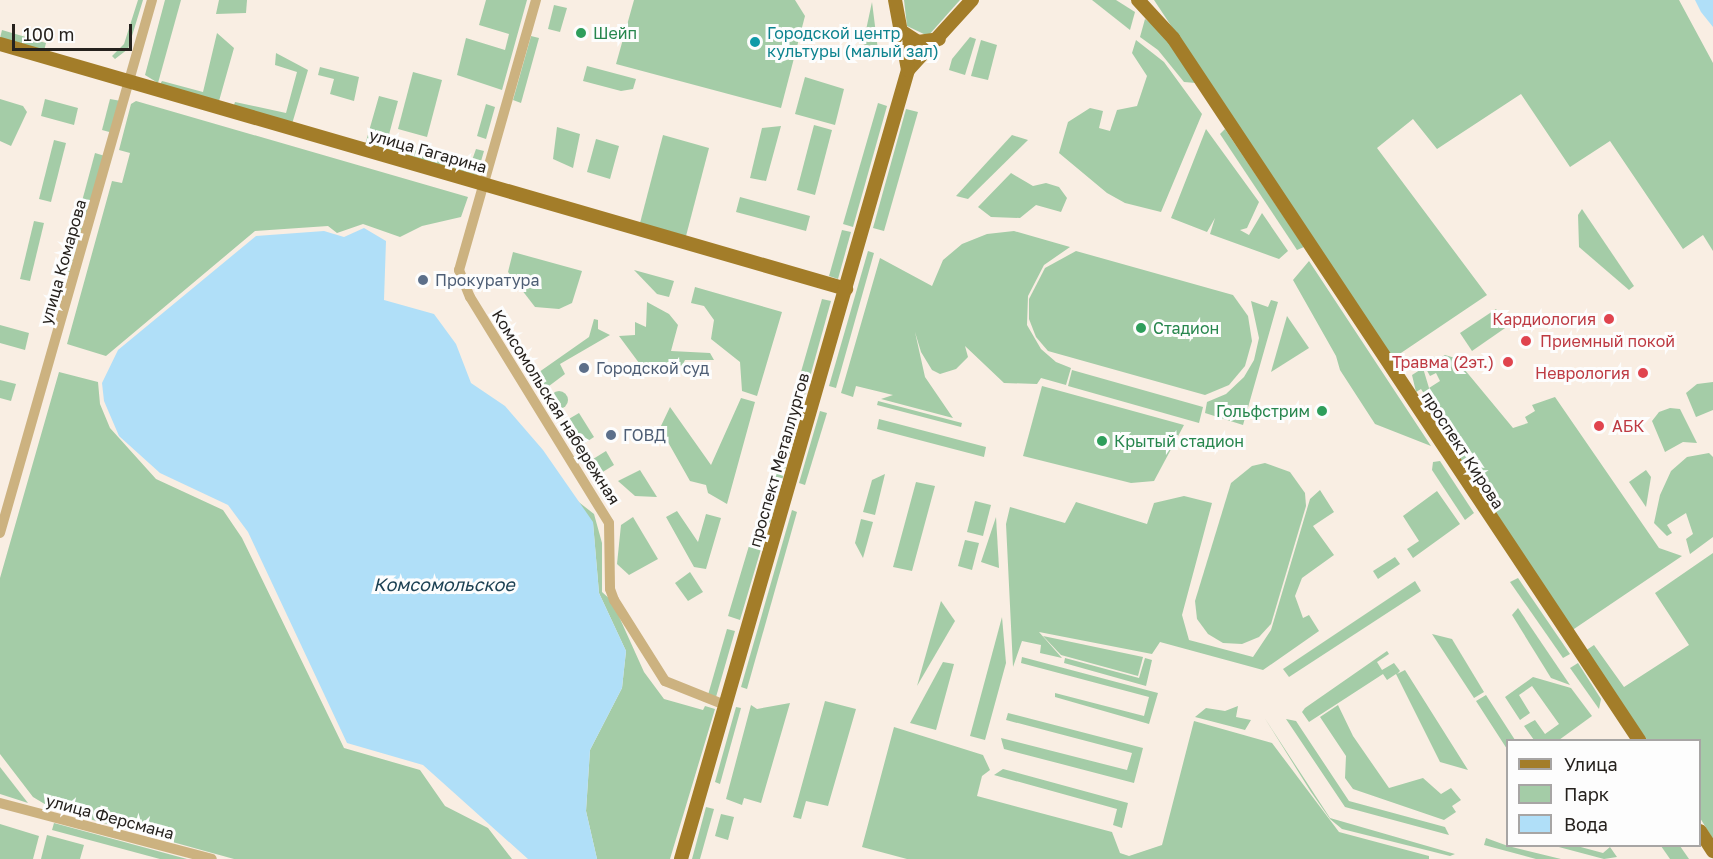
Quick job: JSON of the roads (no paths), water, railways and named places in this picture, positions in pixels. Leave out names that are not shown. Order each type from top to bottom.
[{"type":"main road","name":"проспект Металлургов","points":[[681,859],[908,70],[894,0]]},
{"type":"main road","name":"проспект Металлургов","points":[[908,70],[939,39],[972,0]]},
{"type":"main road","name":"проспект Кирова","points":[[1138,0],[1173,38],[1638,739]]},
{"type":"main road","points":[[901,31],[918,42],[939,39]]},
{"type":"main road","name":"улица Гагарина","points":[[0,44],[846,289]]},
{"type":"main road","points":[[1701,833],[1713,851]]},
{"type":"street","name":"улица Комарова","points":[[0,533],[152,0]]},
{"type":"street","name":"Комсомольская набережная","points":[[536,0],[460,255],[459,270],[470,297],[609,523],[610,589],[657,670],[672,686],[725,705]]},
{"type":"street","name":"улица Ферсмана","points":[[0,803],[212,859]]},
{"type":"water","points":[[1695,0],[1713,0],[1713,27],[1701,12]]},
{"type":"water","name":"Комсомольское","points":[[364,228],[386,241],[384,300],[434,314],[456,344],[471,383],[505,406],[543,450],[593,522],[599,593],[626,651],[622,688],[590,750],[586,811],[597,859],[528,859],[423,765],[347,743],[248,532],[228,505],[160,473],[119,436],[104,401],[102,383],[118,350],[256,236],[324,231],[344,237]]},
{"type":"place","name":"Шейп","points":[[581,33]]},
{"type":"place","name":"Городской центр культуры (малый зал)","points":[[755,42]]},
{"type":"place","name":"Прокуратура","points":[[423,280]]},
{"type":"place","name":"Кардиология","points":[[1609,319]]},
{"type":"place","name":"Стадион","points":[[1141,328]]},
{"type":"place","name":"Приемный покой","points":[[1526,341]]},
{"type":"place","name":"Травма (2эт.)","points":[[1508,362]]},
{"type":"place","name":"Городской суд","points":[[584,368]]},
{"type":"place","name":"Неврология","points":[[1643,373]]},
{"type":"place","name":"Гольфстрим","points":[[1322,411]]},
{"type":"place","name":"АБК","points":[[1599,426]]},
{"type":"place","name":"ГОВД","points":[[611,435]]},
{"type":"place","name":"Крытый стадион","points":[[1102,441]]}]
